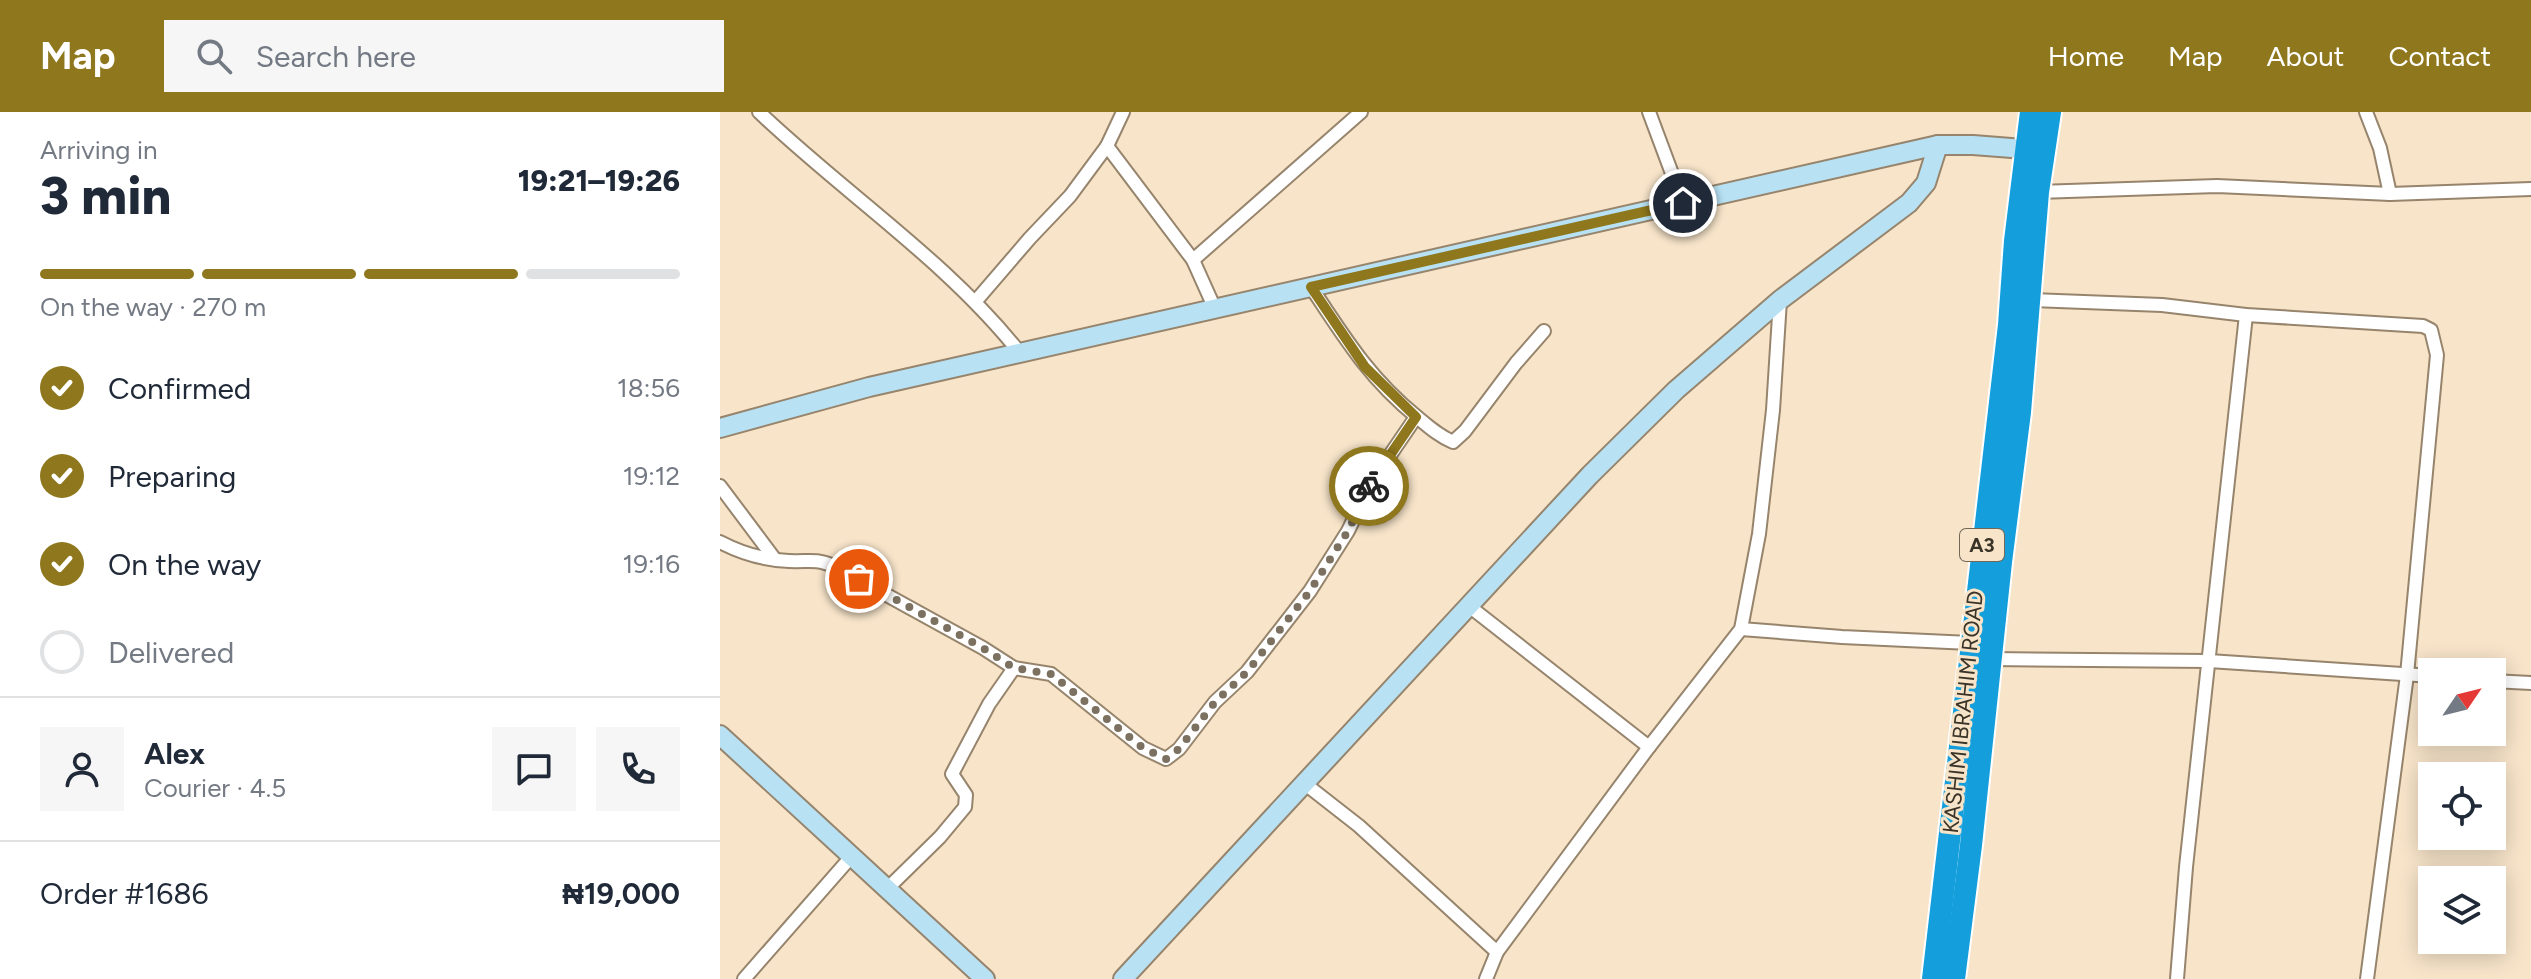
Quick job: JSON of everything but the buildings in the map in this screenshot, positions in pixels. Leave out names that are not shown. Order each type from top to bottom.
[{"type":"highway","name":"KASHIM IBRAHIM ROAD","points":[[1954,979],[2020,412],[2030,300],[2038,192],[2031,112]]},
{"type":"highway","name":"KASHIM IBRAHIM ROAD","points":[[1933,979],[2009,325],[2034,150],[2050,112]]},
{"type":"main road","points":[[1123,979],[1611,453],[1676,390],[1780,300],[1909,203],[1926,183],[1938,145]]},
{"type":"main road","points":[[720,428],[869,387],[1938,145],[2034,150]]},
{"type":"main road","points":[[720,735],[985,979]]},
{"type":"street","points":[[759,112],[939,267],[996,323],[1020,353]]},
{"type":"street","points":[[975,302],[1070,196],[1107,146],[1123,112]]},
{"type":"street","points":[[1193,260],[1361,112]]},
{"type":"street","points":[[1649,112],[1683,203]]},
{"type":"street","points":[[2366,112],[2380,148],[2390,194]]},
{"type":"street","points":[[1107,146],[1193,260],[1215,309]]},
{"type":"street","points":[[2038,192],[2217,186],[2390,194],[2531,189]]},
{"type":"street","points":[[1311,287],[1365,367],[1416,417],[1453,442],[1544,331]]},
{"type":"street","points":[[1486,979],[1497,952],[1741,629],[1759,534],[1773,410],[1780,300]]},
{"type":"street","points":[[2030,300],[2162,305],[2246,315],[2423,326],[2431,330],[2437,355],[2407,675],[2367,979]]},
{"type":"street","points":[[2177,979],[2186,867],[2246,315]]},
{"type":"street","points":[[720,542],[743,554],[787,561],[816,559],[834,566],[1014,668],[1051,674],[1143,748],[1166,759],[1172,756],[1215,702],[1247,672],[1310,591],[1348,531],[1371,483],[1416,417]]},
{"type":"street","points":[[720,486],[774,558]]},
{"type":"street","points":[[1469,606],[1649,747]]},
{"type":"street","points":[[1741,629],[1970,643]]},
{"type":"street","points":[[1990,659],[2209,661],[2418,675]]},
{"type":"street","points":[[888,888],[940,837],[965,807],[966,795],[952,774],[989,704],[1014,668]]},
{"type":"street","points":[[2506,682],[2531,683]]},
{"type":"street","points":[[1304,783],[1359,826],[1497,952]]},
{"type":"street","points":[[744,979],[851,857]]},
{"type":"way so far","points":[[859,579],[1014,668],[1051,674],[1143,748],[1166,759],[1179,749],[1215,702],[1247,672],[1310,591],[1348,531],[1369,486]]},
{"type":"route","points":[[1369,486],[1416,417],[1365,367],[1311,287],[1683,203]]}]
